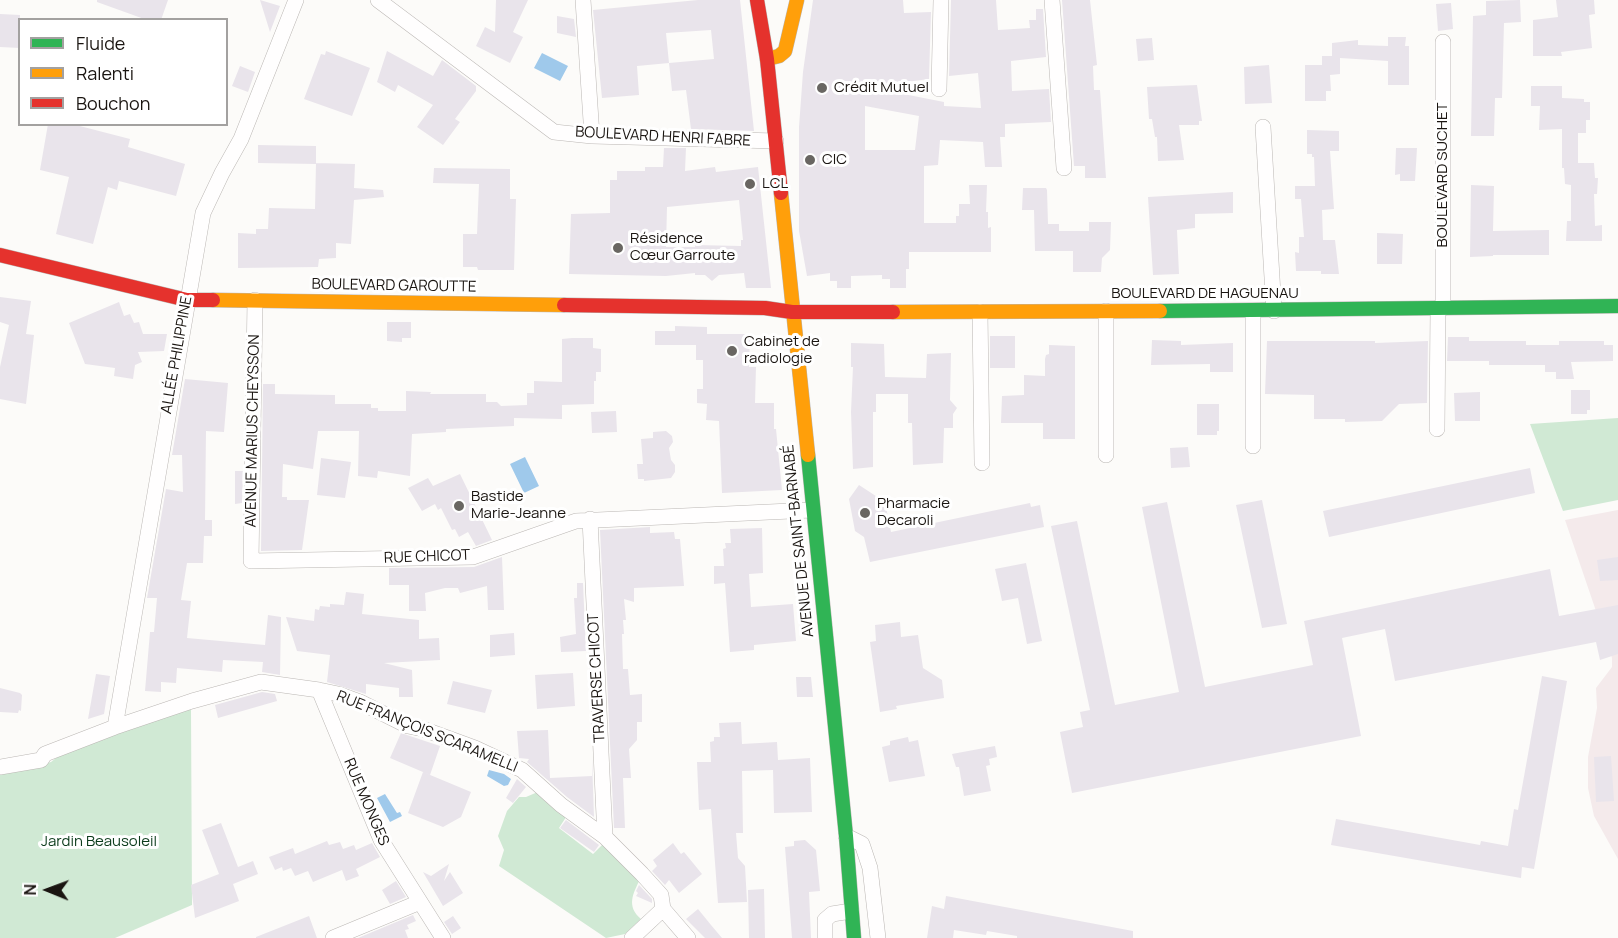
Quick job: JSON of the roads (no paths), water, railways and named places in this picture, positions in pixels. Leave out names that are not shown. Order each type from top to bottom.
[{"type":"street","name":"ALLÉE PHILIPPINE","points":[[115,727],[203,213],[241,139],[296,0]]},
{"type":"street","name":"BOULEVARD HENRI FABRE","points":[[378,0],[554,132],[592,136],[776,141]]},
{"type":"street","points":[[583,0],[592,136]]},
{"type":"street","name":"AVENUE DE SAINT-BARNABÉ","points":[[758,0],[776,141],[846,836],[854,938]]},
{"type":"street","points":[[767,59],[779,56],[785,51],[797,0]]},
{"type":"street","points":[[939,89],[941,0]]},
{"type":"street","points":[[1052,0],[1064,168]]},
{"type":"street","name":"BOULEVARD SUCHET","points":[[1437,429],[1441,308],[1443,42]]},
{"type":"street","points":[[1263,127],[1274,311]]},
{"type":"street","name":"BOULEVARD GAROUTTE","points":[[0,255],[187,300],[765,308],[792,312]]},
{"type":"street","name":"AVENUE MARIUS CHEYSSON","points":[[251,561],[255,300]]},
{"type":"street","name":"BOULEVARD DE HAGUENAU","points":[[792,312],[1274,311],[1618,306]]},
{"type":"street","points":[[1106,310],[1106,455]]},
{"type":"street","points":[[1253,311],[1253,446]]},
{"type":"street","points":[[980,312],[982,463]]},
{"type":"street","name":"RUE CHICOT","points":[[251,561],[473,557],[576,521],[590,519],[813,510]]},
{"type":"street","name":"TRAVERSE CHICOT","points":[[590,519],[604,837]]},
{"type":"street","name":"RUE FRANÇOIS SCARAMELLI","points":[[0,767],[41,760],[45,754],[115,727],[192,701],[261,682],[319,690],[360,702],[408,726],[423,729],[475,748],[522,770],[561,805],[604,837],[661,895],[663,909],[688,938]]},
{"type":"street","name":"RUE MONGES","points":[[319,690],[381,840],[443,938]]},
{"type":"street","points":[[846,836],[862,844],[870,868],[879,938]]},
{"type":"street","points":[[333,938],[420,902]]},
{"type":"street","points":[[632,938],[663,909]]},
{"type":"street","points":[[825,938],[825,920],[832,914],[851,911]]},
{"type":"water","points":[[542,53],[568,66],[560,81],[534,68]]},
{"type":"water","points":[[525,457],[539,486],[524,493],[510,464]]},
{"type":"water","points":[[489,770],[504,774],[511,779],[508,785],[504,786],[487,776]]},
{"type":"water","points":[[385,794],[397,813],[400,812],[402,816],[390,822],[377,798]]},
{"type":"place","name":"Crédit Mutuel","points":[[822,88]]},
{"type":"place","name":"CIC","points":[[810,160]]},
{"type":"place","name":"LCL","points":[[750,184]]},
{"type":"place","name":"Résidence Cœur Garroute","points":[[618,248]]},
{"type":"place","name":"Cabinet de radiologie","points":[[732,351]]},
{"type":"place","name":"Bastide Marie-Jeanne","points":[[459,506]]},
{"type":"place","name":"Pharmacie Decaroli","points":[[865,513]]},
{"type":"park label","name":"Jardin Beausoleil","points":[[99,842]]}]
